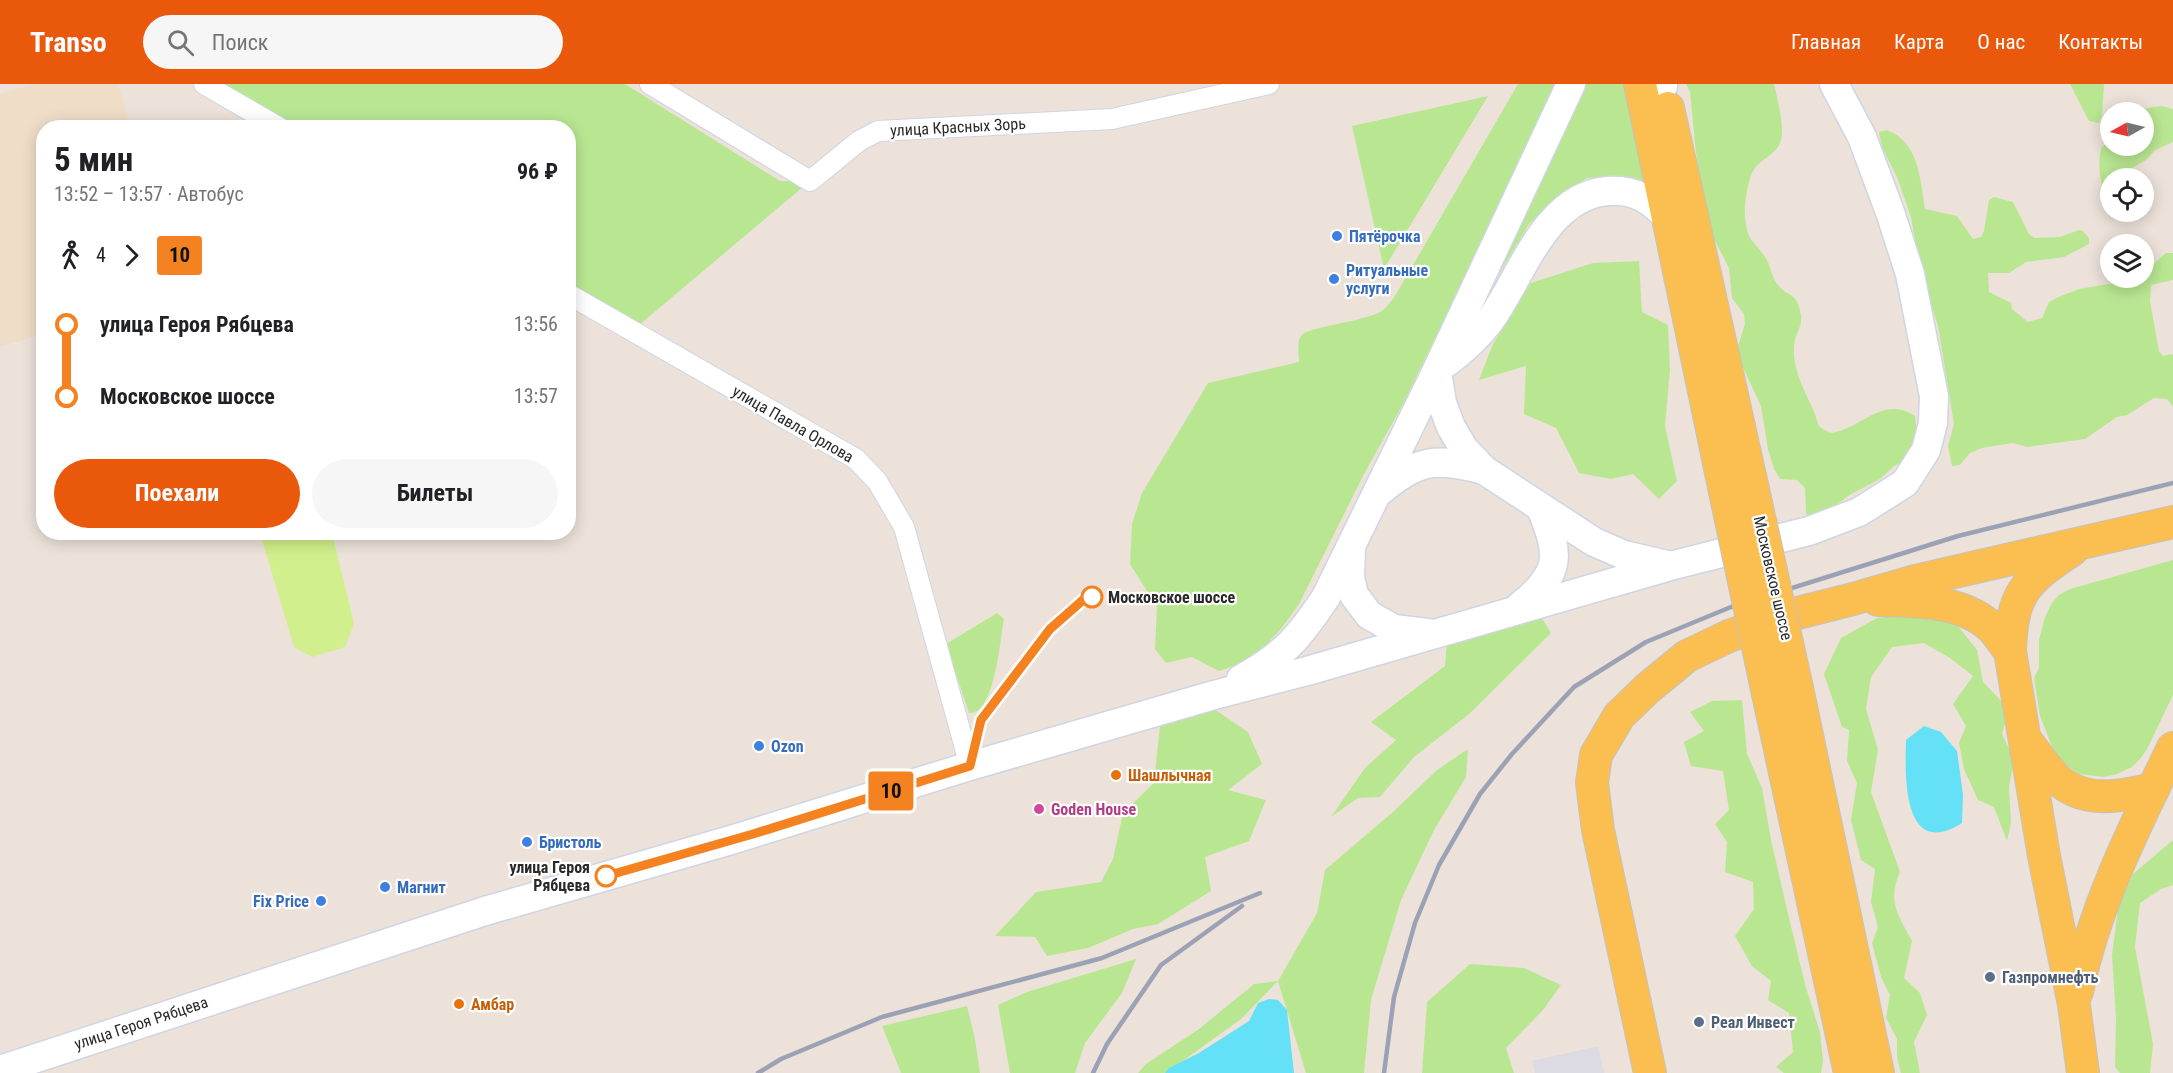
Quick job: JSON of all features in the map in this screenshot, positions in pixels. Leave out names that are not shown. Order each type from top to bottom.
[{"type":"main road","points":[[1214,695],[1266,665],[1289,646],[1305,630],[1326,597],[1437,370],[1571,84]]},
{"type":"main road","name":"Московское шоссе","points":[[1657,84],[1670,220],[1742,504]]},
{"type":"main road","name":"Московское шоссе","points":[[1657,84],[1742,504],[1783,691],[1878,1073]]},
{"type":"main road","points":[[1214,695],[1307,671],[1670,566],[1809,531],[1859,512],[1905,483],[1926,450],[1933,423],[1934,396],[1910,274],[1862,137],[1834,84]]},
{"type":"main road","points":[[1437,370],[1466,348],[1489,322],[1533,247],[1554,220],[1578,200],[1596,192],[1634,193],[1653,202],[1670,220]]},
{"type":"main road","points":[[1437,370],[1442,403],[1451,427],[1464,449],[1484,470],[1594,542],[1624,555],[1670,566]]},
{"type":"main road","points":[[1376,495],[1400,474],[1418,466],[1438,462],[1459,463],[1484,470]]},
{"type":"main road","points":[[1516,610],[1538,592],[1550,577],[1554,557],[1552,534],[1541,508]]},
{"type":"main road","points":[[1650,1073],[1598,830],[1592,783],[1596,754],[1619,716],[1648,688],[1687,656],[1729,636],[1786,616],[1915,581],[2173,522]]},
{"type":"main road","points":[[2141,529],[2173,535]]},
{"type":"main road","points":[[2083,543],[2040,571],[2022,591],[2011,623],[2010,651],[2044,856],[2074,1005],[2083,1073]]},
{"type":"main road","points":[[1351,544],[1350,577],[1354,595],[1369,615],[1394,629],[1435,634]]},
{"type":"main road","points":[[1854,599],[1938,604],[1970,612],[1992,628],[2010,651]]},
{"type":"main road","name":"Московское шоссе","points":[[1783,691],[1850,1073]]},
{"type":"main road","name":"улица Героя Рябцева","points":[[0,1070],[478,913],[731,840],[970,766],[1214,695]]},
{"type":"main road","points":[[2025,740],[2055,777],[2075,790],[2097,797],[2120,797],[2153,789]]},
{"type":"main road","points":[[2074,1005],[2088,944],[2107,894],[2173,748]]},
{"type":"street","points":[[204,84],[266,120]]},
{"type":"street","name":"улица Красных Зорь","points":[[650,84],[810,181],[859,141],[878,131],[1112,119],[1269,84]]},
{"type":"street","name":"улица Павла Орлова","points":[[576,299],[856,459],[878,482],[904,526],[970,766]]},
{"type":"shaded area","points":[[34,84],[118,84],[129,120],[36,120],[36,336],[0,347],[0,94]]},
{"type":"shaded area","points":[[1598,1046],[1604,1073],[1535,1073],[1532,1061]]},
{"type":"green space","points":[[203,84],[625,84],[780,181],[810,181],[632,331],[576,299],[576,120],[266,120]]},
{"type":"green space","points":[[1518,84],[1559,84],[1402,406],[1364,474],[1299,604],[1281,629],[1263,648],[1240,664],[1219,671],[1192,657],[1166,663],[1155,649],[1157,607],[1130,564],[1132,524],[1142,493],[1208,383],[1299,362],[1298,348],[1302,335],[1382,311],[1395,296]]},
{"type":"green space","points":[[1583,84],[1625,84],[1646,187],[1614,176],[1587,178],[1559,195],[1529,224],[1476,312]]},
{"type":"green space","points":[[1686,84],[1774,84],[1782,137],[1775,150],[1758,165],[1748,184],[1746,225],[1752,241],[1767,260],[1776,282],[1795,298],[1799,307],[1801,319],[1794,345],[1795,364],[1820,427],[1832,433],[1883,411],[1893,409],[1903,410],[1915,416],[1917,437],[1910,457],[1893,467],[1880,479],[1851,494],[1831,509],[1809,517],[1806,513],[1805,488],[1797,480],[1780,479],[1774,469],[1768,449],[1761,406],[1739,359],[1738,346],[1745,324],[1744,314],[1732,298],[1729,268],[1708,227],[1696,153],[1690,92]]},
{"type":"green space","points":[[2070,84],[2104,84],[2099,123],[2089,121]]},
{"type":"green space","points":[[1488,96],[1384,269],[1352,126]]},
{"type":"green space","points":[[2162,106],[2173,109],[2173,142],[2154,151],[2154,107]]},
{"type":"green space","points":[[1887,130],[1898,136],[1912,152],[1919,174],[1925,209],[1957,216],[1973,239],[1981,237],[1984,231],[1989,200],[1994,197],[2013,202],[2029,234],[2034,238],[2060,237],[2079,230],[2089,238],[2089,244],[2064,257],[2026,262],[2009,273],[1988,273],[1989,292],[2011,303],[2012,309],[2028,322],[2042,318],[2049,302],[2079,289],[2100,285],[2100,288],[2151,288],[2150,301],[2159,351],[2163,356],[2173,354],[2173,407],[2167,399],[2154,398],[2127,415],[2117,417],[2085,439],[2027,447],[2013,443],[1982,448],[1970,453],[1960,465],[1952,466],[1948,446],[1954,424],[1938,326],[1928,294],[1925,273],[1918,258],[1911,217],[1897,177],[1882,147],[1879,132]]},
{"type":"green space","points":[[2100,156],[2150,156],[2132,168],[2100,168],[2100,177],[2099,163]]},
{"type":"green space","points":[[2166,253],[2173,253],[2173,280],[2154,284],[2154,264]]},
{"type":"green space","points":[[1639,261],[1642,312],[1668,325],[1670,370],[1665,426],[1677,481],[1659,499],[1633,474],[1611,479],[1579,473],[1556,428],[1524,414],[1526,366],[1479,380],[1493,344],[1531,283],[1593,263]]},
{"type":"green space","points":[[262,540],[334,540],[354,624],[345,647],[312,657],[294,647]]},
{"type":"green space","points":[[2173,560],[2173,695],[2147,749],[2132,767],[2104,777],[2079,774],[2061,761],[2053,749],[2040,716],[2034,678],[2039,668],[2039,640],[2045,617],[2059,595],[2070,589]]},
{"type":"green space","points":[[997,613],[1004,619],[995,674],[985,702],[978,710],[969,713],[946,644]]},
{"type":"green space","points":[[1921,613],[1958,626],[1977,650],[1983,682],[2009,709],[2002,734],[2014,759],[2009,787],[2011,823],[2007,841],[1994,807],[1978,800],[1964,769],[1959,743],[1966,726],[1953,704],[1973,676],[1950,658],[1924,643],[1892,647],[1871,677],[1866,709],[1878,750],[1871,792],[1900,872],[1894,891],[1894,900],[1912,941],[1904,978],[1920,993],[1927,1015],[1914,1042],[1920,1073],[1901,1073],[1897,1057],[1897,1039],[1886,1018],[1890,995],[1881,977],[1872,943],[1878,927],[1871,902],[1875,869],[1861,860],[1851,820],[1857,783],[1847,761],[1849,730],[1842,727],[1824,674],[1841,638],[1877,618]]},
{"type":"green space","points":[[1540,615],[1551,633],[1469,714],[1414,757],[1380,797],[1358,798],[1331,817],[1365,768],[1396,740],[1371,722],[1445,666],[1447,642]]},
{"type":"green space","points":[[1742,700],[1747,754],[1762,788],[1789,918],[1806,988],[1820,1032],[1823,1061],[1821,1073],[1784,1073],[1776,1067],[1793,1052],[1789,1013],[1768,1000],[1771,981],[1752,966],[1735,936],[1754,909],[1753,882],[1725,872],[1727,842],[1715,824],[1729,810],[1723,771],[1691,766],[1684,742],[1704,731],[1690,712],[1712,701]]},
{"type":"green space","points":[[1214,709],[1248,732],[1262,764],[1228,790],[1266,800],[1249,841],[1205,857],[1211,891],[1158,924],[1133,929],[1088,948],[1047,956],[1035,937],[995,936],[1036,892],[1101,882],[1113,859],[1123,813],[1154,783],[1160,725]]},
{"type":"green space","points":[[1468,749],[1466,777],[1434,830],[1401,900],[1371,1000],[1364,1073],[1306,1073],[1278,981],[1317,913],[1325,870],[1394,811],[1437,770]]},
{"type":"green space","points":[[2173,840],[2173,885],[2161,889],[2140,903],[2135,947],[2153,1044],[2150,1073],[2120,1073],[2115,1067],[2116,1019],[2112,955],[2118,909],[2133,874]]},
{"type":"green space","points":[[1136,959],[1122,993],[1085,1043],[1075,1073],[1010,1073],[998,1005],[1027,992]]},
{"type":"green space","points":[[1470,964],[1524,968],[1561,985],[1543,1010],[1506,1048],[1514,1073],[1422,1073],[1427,1002]]},
{"type":"green space","points":[[1278,981],[1241,1019],[1166,1073],[1138,1073],[1146,1064],[1199,1029],[1254,984]]},
{"type":"green space","points":[[967,1006],[980,1073],[901,1073],[882,1026]]},
{"type":"water","points":[[1924,726],[1941,732],[1957,751],[1963,795],[1962,823],[1942,832],[1928,831],[1918,823],[1911,809],[1907,792],[1906,740]]},
{"type":"water","points":[[1269,999],[1278,1000],[1287,1010],[1294,1073],[1165,1073],[1169,1068],[1199,1053],[1249,1021],[1258,1003]]},
{"type":"railway","points":[[1384,1073],[1394,997],[1415,923],[1439,865],[1480,794],[1512,754],[1574,687],[1646,642],[1731,607],[1958,536],[2173,483]]},
{"type":"railway","points":[[758,1073],[781,1059],[882,1017],[1102,958],[1260,893]]},
{"type":"railway","points":[[1093,1073],[1107,1044],[1161,965],[1242,906]]},
{"type":"bus line","name":"10","points":[[606,876],[753,834],[970,766],[981,720],[1050,629],[1083,600],[1092,597]]},
{"type":"place","name":"Пятёрочка","points":[[1337,236]]},
{"type":"place","name":"Ритуальные услуги","points":[[1334,279]]},
{"type":"place","name":"Московское шоссе","points":[[1092,597]]},
{"type":"place","name":"Ozon","points":[[759,746]]},
{"type":"place","name":"Шашлычная","points":[[1116,775]]},
{"type":"place","name":"Goden House","points":[[1039,809]]},
{"type":"place","name":"Бристоль","points":[[527,842]]},
{"type":"place","name":"улица Героя Рябцева","points":[[606,876]]},
{"type":"place","name":"Магнит","points":[[385,887]]},
{"type":"place","name":"Fix Price","points":[[321,901]]},
{"type":"place","name":"Газпромнефть","points":[[1990,977]]},
{"type":"place","name":"Амбар","points":[[459,1004]]},
{"type":"place","name":"Реал Инвест","points":[[1699,1022]]}]
